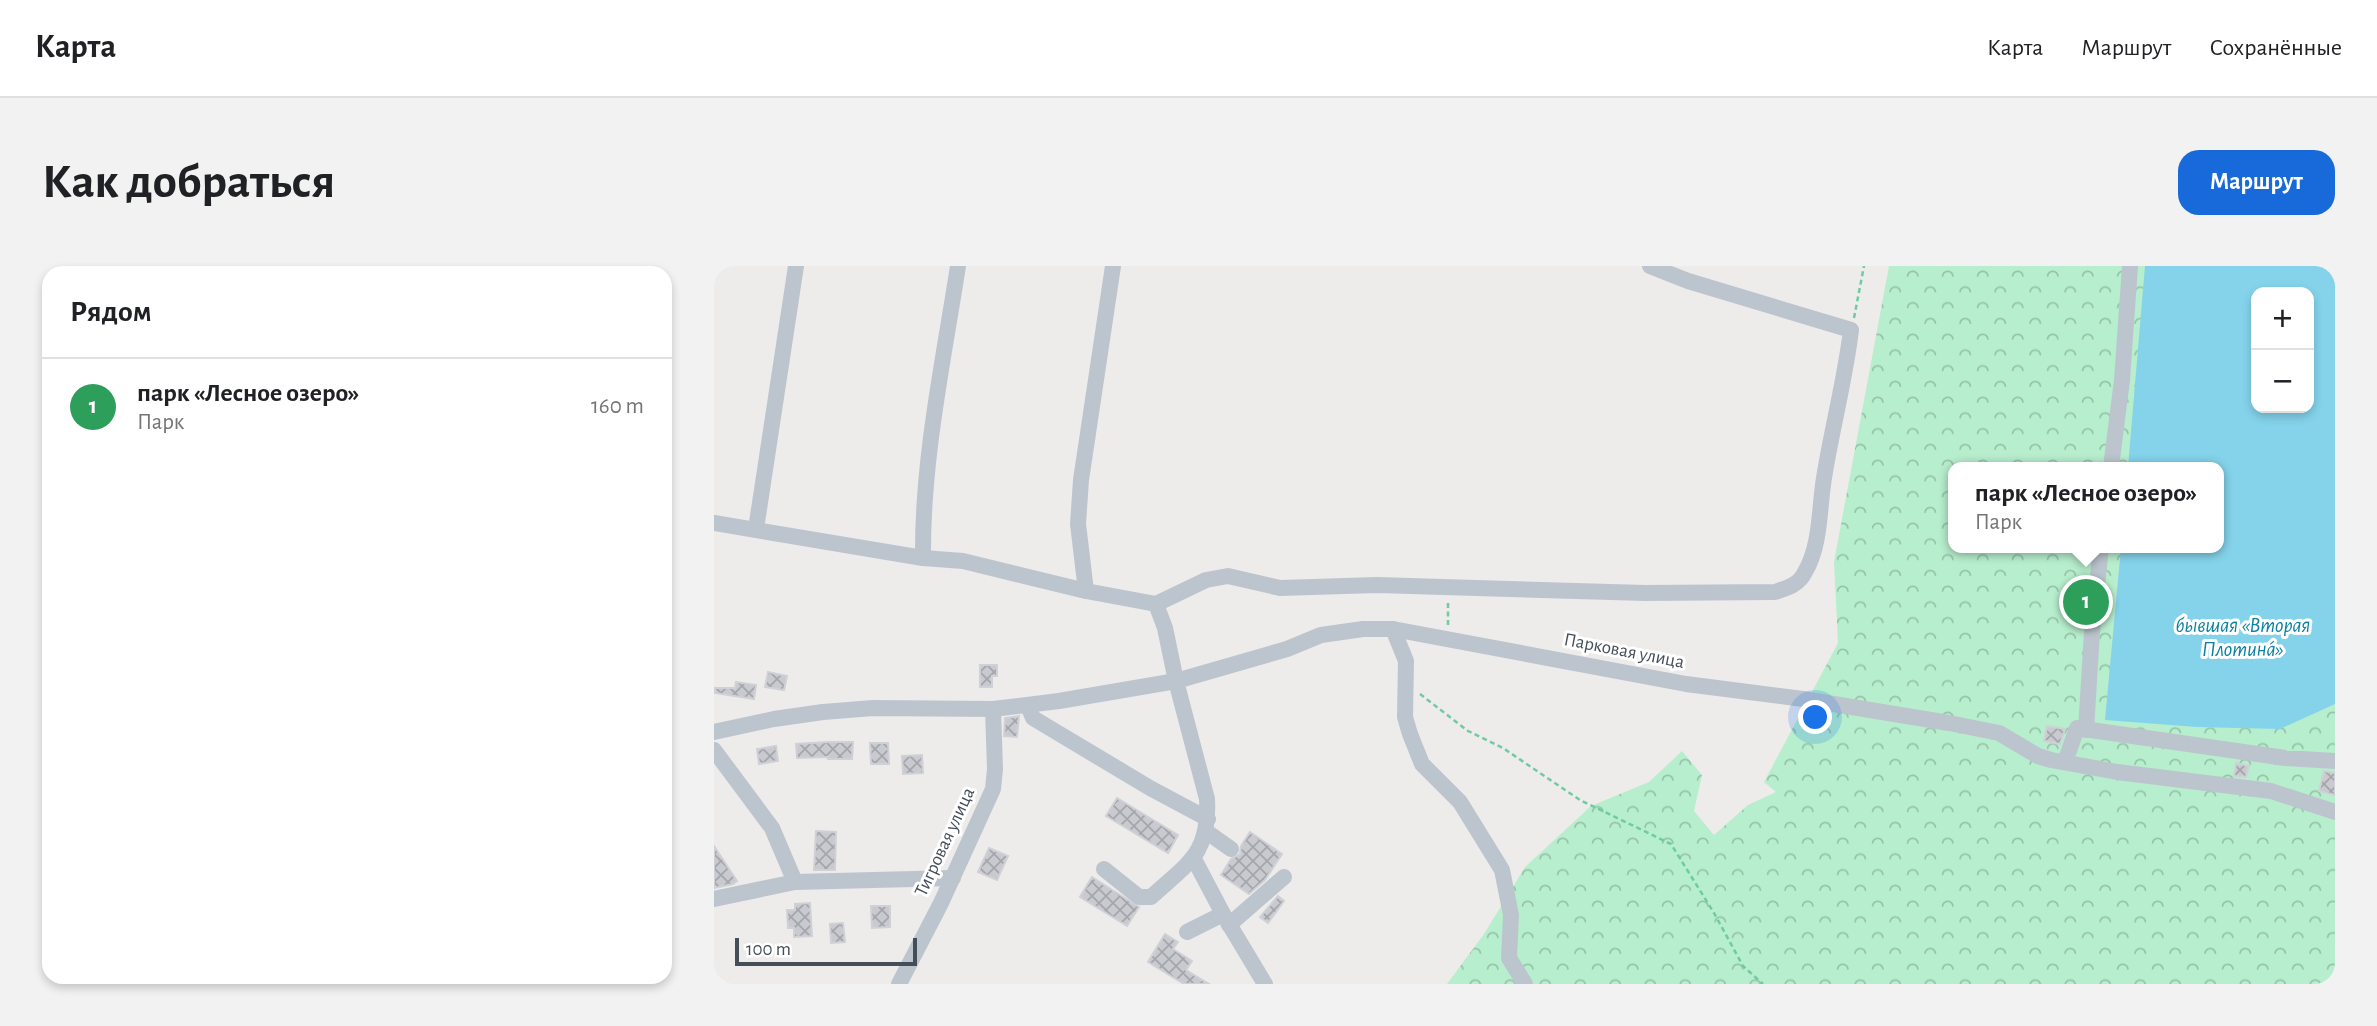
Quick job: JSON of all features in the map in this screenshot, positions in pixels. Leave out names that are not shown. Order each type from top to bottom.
[{"type":"street","points":[[756,529],[796,266]]},
{"type":"street","points":[[923,558],[929,450],[958,266]]},
{"type":"street","points":[[1086,590],[1078,524],[1081,480],[1113,266]]},
{"type":"street","points":[[714,523],[923,558],[979,564],[1014,575],[1156,604],[1206,580],[1228,576],[1280,588],[1448,586],[1645,593],[1775,592],[1793,586],[1805,574],[1814,549],[1851,330],[1688,281],[1650,266]]},
{"type":"street","points":[[2111,462],[2122,380],[2130,266]]},
{"type":"street","points":[[2087,730],[2092,632],[2100,553]]},
{"type":"street","points":[[1104,869],[1139,897],[1151,897],[1194,859],[1208,825],[1207,799],[1165,628],[1156,604]]},
{"type":"street","name":"Парковая улица","points":[[714,732],[823,712],[873,708],[993,709],[1028,706],[1176,681],[1287,649],[1321,635],[1363,629],[1393,629],[1686,684],[1817,701],[1961,725],[1999,733],[2038,756],[2180,781],[2271,791],[2335,812]]},
{"type":"street","points":[[1393,629],[1406,661],[1405,717],[1422,764],[1460,802],[1502,870],[1511,915],[1509,958],[1525,984]]},
{"type":"street","points":[[1028,706],[1032,718],[1208,825],[1231,849]]},
{"type":"street","name":"Тигровая улица","points":[[899,984],[953,878],[993,789],[993,709]]},
{"type":"street","points":[[2065,762],[2077,728],[2285,758],[2335,761]]},
{"type":"street","points":[[714,750],[772,828],[794,882]]},
{"type":"street","points":[[1194,859],[1265,984]]},
{"type":"street","points":[[1187,932],[1226,919],[1284,877]]},
{"type":"street","points":[[714,899],[794,882],[953,878]]},
{"type":"path","points":[[1851,330],[1864,266]]},
{"type":"path","points":[[1448,586],[1448,638]]},
{"type":"path","points":[[1406,683],[1468,731],[1503,747],[1580,800],[1671,844],[1743,966],[1763,984]]},
{"type":"green space","points":[[1889,266],[2335,266],[2335,984],[1447,984],[1484,934],[1525,867],[1591,806],[1649,782],[1682,751],[1702,775],[1694,811],[1714,835],[1748,805],[1776,792],[1764,782],[1838,643],[1834,562]]},
{"type":"water","name":"бывшая «Вторая Плотинá»","points":[[2145,266],[2335,266],[2335,704],[2280,729],[2197,727],[2105,720],[2121,553],[2224,553],[2224,462],[2128,462]]},
{"type":"building","points":[[980,665],[997,665],[997,676],[992,676],[992,687],[980,687]]},
{"type":"building","points":[[768,672],[787,676],[784,690],[765,687]]},
{"type":"building","points":[[736,682],[756,685],[754,699],[715,693],[715,688],[735,688]]},
{"type":"building","points":[[1019,716],[1017,737],[1004,736],[1005,718]]},
{"type":"building","points":[[2047,726],[2065,729],[2060,744],[2044,741]]},
{"type":"building","points":[[853,742],[852,759],[797,758],[796,744]]},
{"type":"building","points":[[870,743],[888,743],[889,764],[871,764]]},
{"type":"building","points":[[776,746],[778,761],[759,764],[757,749]]},
{"type":"building","points":[[922,755],[923,773],[903,774],[902,756]]},
{"type":"building","points":[[2236,763],[2249,766],[2246,777],[2234,776]]},
{"type":"building","points":[[2324,771],[2335,773],[2335,795],[2319,791]]},
{"type":"building","points":[[1117,798],[1178,835],[1168,853],[1106,816]]},
{"type":"building","points":[[816,831],[836,832],[835,870],[814,870]]},
{"type":"building","points":[[1250,832],[1282,854],[1265,880],[1249,894],[1221,875],[1231,859],[1240,854],[1241,846]]},
{"type":"building","points":[[714,846],[737,881],[733,884],[714,888]]},
{"type":"building","points":[[989,848],[1008,856],[997,880],[978,872]]},
{"type":"building","points":[[1092,877],[1139,907],[1127,926],[1080,897]]},
{"type":"building","points":[[1278,896],[1284,901],[1268,923],[1260,917]]},
{"type":"building","points":[[810,903],[812,936],[794,937],[794,928],[788,928],[787,910],[795,910],[795,904]]},
{"type":"building","points":[[871,906],[890,906],[890,927],[872,928]]},
{"type":"building","points":[[843,923],[845,942],[831,943],[830,924]]},
{"type":"building","points":[[1165,934],[1178,942],[1173,949],[1192,961],[1186,970],[1209,984],[1184,984],[1148,962]]},
{"type":"place","name":"парк «Лесное озеро»","points":[[2086,602]]}]
